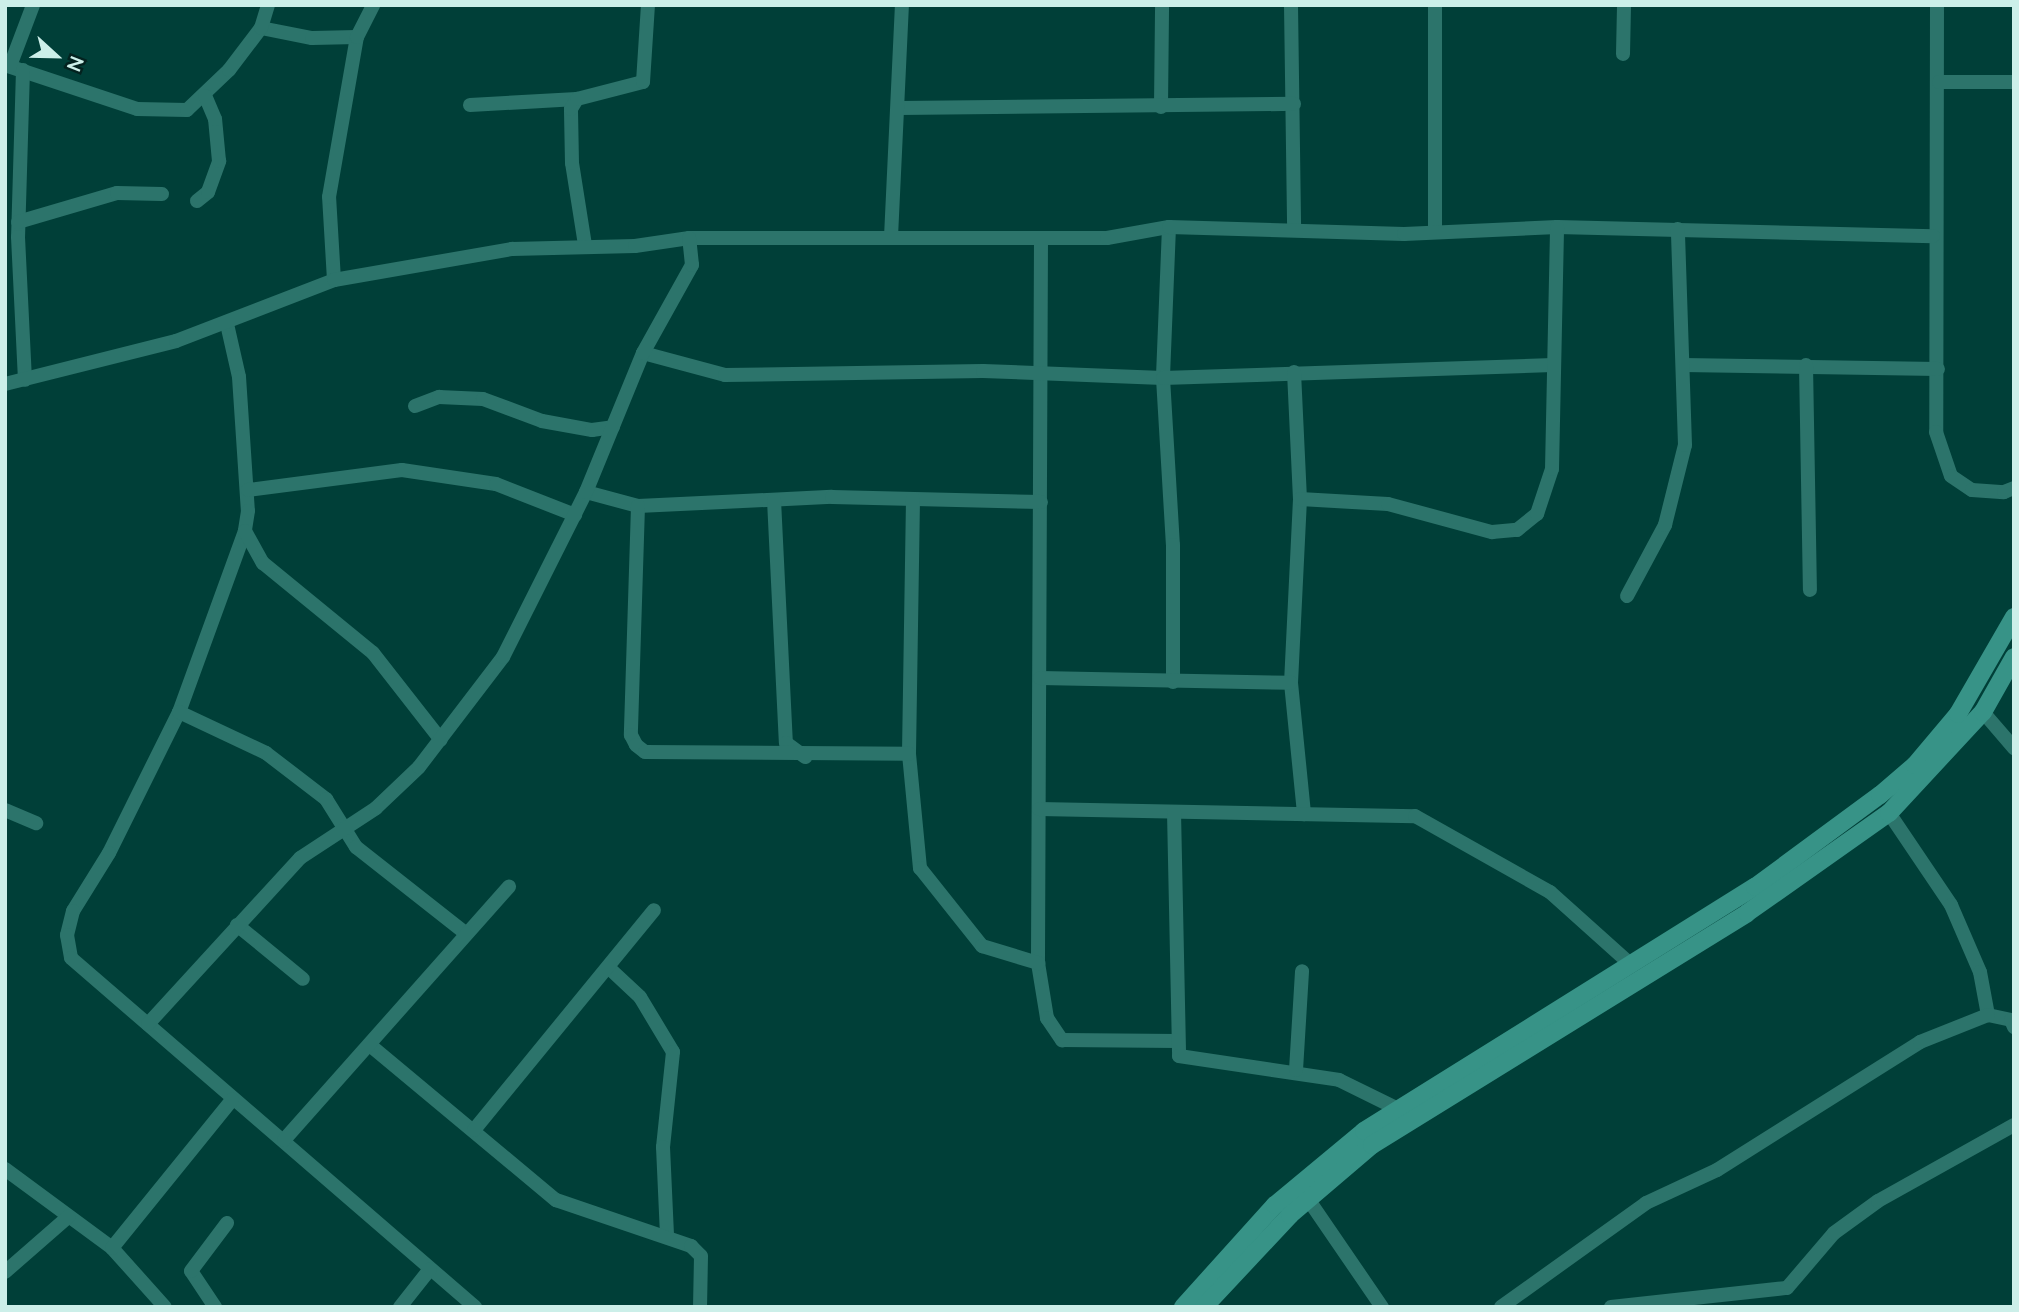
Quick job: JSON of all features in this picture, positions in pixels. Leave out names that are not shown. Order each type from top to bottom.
[{"type":"main road","points":[[1183,1307],[1297,1184],[1398,1109],[1793,861],[1915,765],[1977,686],[2014,617]]},
{"type":"main road","points":[[1204,1307],[1308,1199],[1372,1145],[1747,913],[1889,813],[1983,712],[2014,657]]},
{"type":"street","points":[[25,380],[14,232],[13,67],[33,5]]},
{"type":"street","points":[[13,67],[137,110],[187,110],[205,96],[261,27],[268,5]]},
{"type":"street","points":[[334,280],[329,197],[357,37],[373,5]]},
{"type":"street","points":[[471,105],[577,99],[643,82],[648,5]]},
{"type":"street","points":[[891,237],[901,108],[902,5]]},
{"type":"street","points":[[1160,107],[1162,5]]},
{"type":"street","points":[[1291,5],[1294,230]]},
{"type":"street","points":[[1435,5],[1435,232]]},
{"type":"street","points":[[1623,54],[1624,5]]},
{"type":"street","points":[[1937,5],[1939,82],[1933,236],[1938,369],[1936,432],[1951,476],[1972,490],[2004,492],[2014,488]]},
{"type":"street","points":[[261,27],[312,38],[357,37]]},
{"type":"street","points":[[1939,82],[2014,82]]},
{"type":"street","points":[[197,201],[208,192],[219,160],[215,119],[205,96]]},
{"type":"street","points":[[577,99],[571,109],[572,163],[585,245]]},
{"type":"street","points":[[901,108],[1294,104]]},
{"type":"street","points":[[14,232],[117,193],[162,194]]},
{"type":"street","points":[[5,384],[227,324],[334,280],[512,249],[585,245],[635,246],[689,238],[1107,238],[1168,227],[1435,232],[1557,227],[1933,236]]},
{"type":"street","points":[[1168,227],[1163,378],[1173,545],[1173,682]]},
{"type":"street","points":[[1300,499],[1388,504],[1492,532],[1517,530],[1537,513],[1552,469],[1557,227]]},
{"type":"street","points":[[1627,596],[1654,549],[1677,488],[1688,422],[1678,229]]},
{"type":"street","points":[[148,1024],[300,858],[348,828],[384,800],[441,740],[503,657],[586,492],[643,353],[692,265],[689,238]]},
{"type":"street","points":[[1041,239],[1038,375],[1041,502],[1038,963],[1050,1027],[1062,1040],[1177,1041]]},
{"type":"street","points":[[227,324],[239,377],[248,490],[244,531],[179,712],[109,853],[81,892],[67,935],[71,958],[232,1100],[284,1140],[475,1307]]},
{"type":"street","points":[[643,353],[725,375],[982,371],[1163,378],[1553,365]]},
{"type":"street","points":[[1683,365],[1938,369]]},
{"type":"street","points":[[1806,365],[1810,590]]},
{"type":"street","points":[[1294,372],[1300,499],[1291,683],[1304,814]]},
{"type":"street","points":[[415,406],[439,397],[484,399],[542,421],[592,430],[613,427]]},
{"type":"street","points":[[248,490],[402,470],[496,484],[575,515]]},
{"type":"street","points":[[586,492],[638,506],[774,500],[1041,502]]},
{"type":"street","points":[[913,499],[909,754],[920,868],[982,946],[1038,963]]},
{"type":"street","points":[[774,500],[786,743],[805,757]]},
{"type":"street","points":[[638,506],[631,735],[636,745],[645,752],[805,757],[909,754]]},
{"type":"street","points":[[244,531],[262,563],[373,653],[441,740]]},
{"type":"street","points":[[1040,678],[1291,683]]},
{"type":"street","points":[[179,712],[266,753],[327,799],[348,828],[356,847],[464,932]]},
{"type":"street","points":[[1983,712],[2014,748]]},
{"type":"street","points":[[1039,809],[1415,816],[1436,824],[1550,892],[1629,963]]},
{"type":"street","points":[[5,810],[36,823]]},
{"type":"street","points":[[1174,812],[1179,1056],[1194,1062],[1296,1070],[1339,1080],[1398,1109]]},
{"type":"street","points":[[1889,813],[1951,905],[1980,972],[1988,1015]]},
{"type":"street","points":[[284,1140],[371,1046],[464,932],[509,887]]},
{"type":"street","points":[[474,1130],[654,910]]},
{"type":"street","points":[[237,925],[303,979]]},
{"type":"street","points":[[609,968],[640,997],[673,1052],[663,1147],[667,1236]]},
{"type":"street","points":[[1296,1070],[1302,971]]},
{"type":"street","points":[[1501,1307],[1646,1203],[1717,1170],[1920,1042],[1988,1015],[2011,1020],[2014,1027]]},
{"type":"street","points":[[371,1046],[556,1200],[614,1224],[667,1236],[701,1255],[700,1307]]},
{"type":"street","points":[[112,1248],[232,1100]]},
{"type":"street","points":[[1611,1307],[1736,1297],[1787,1288],[1833,1233],[1878,1201],[2014,1125]]},
{"type":"street","points":[[5,1169],[112,1248],[165,1307]]},
{"type":"street","points":[[1308,1199],[1382,1307]]},
{"type":"street","points":[[5,1272],[68,1217]]},
{"type":"street","points":[[215,1307],[191,1271],[227,1223]]},
{"type":"street","points":[[400,1307],[430,1269]]}]
